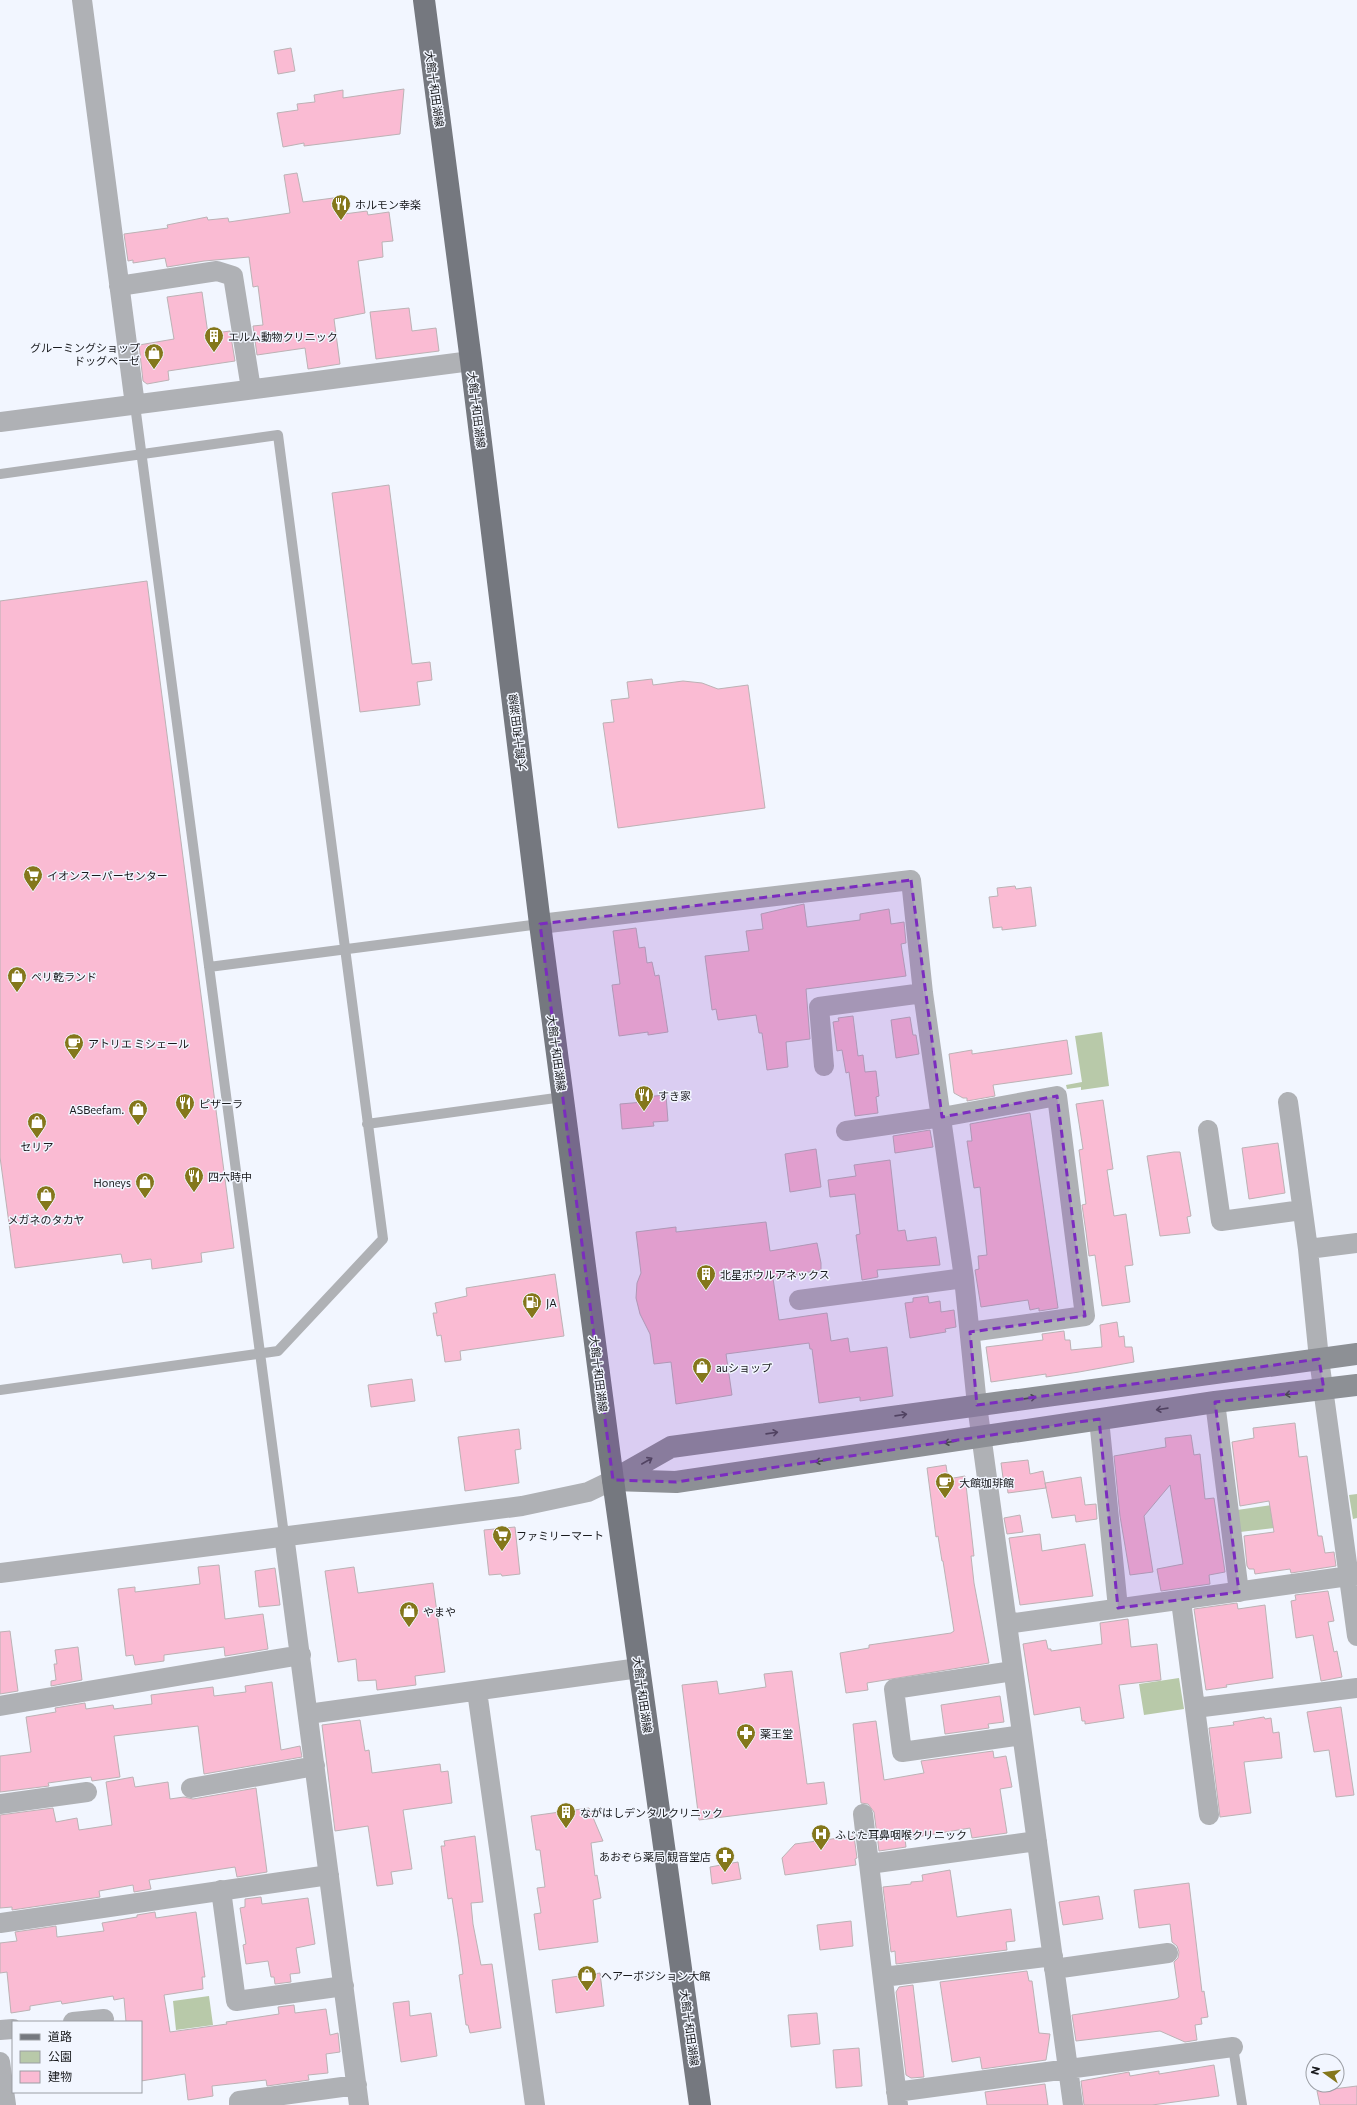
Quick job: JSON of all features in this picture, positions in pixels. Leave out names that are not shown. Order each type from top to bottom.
[{"type":"main road","name":"大館十和田湖線","points":[[424,0],[471,361],[540,924],[613,1480],[700,2105]]},
{"type":"street","points":[[82,0],[135,405]]},
{"type":"street","points":[[119,286],[217,271],[233,276],[251,389]]},
{"type":"street","points":[[0,422],[471,361]]},
{"type":"street","points":[[540,924],[911,880],[923,994],[942,1117],[964,1278],[977,1405],[1073,2105]]},
{"type":"street","points":[[824,1066],[819,1007],[923,994]]},
{"type":"street","points":[[846,1131],[942,1117],[1057,1096],[1085,1316],[970,1332]]},
{"type":"street","points":[[1288,1102],[1308,1249],[1324,1390],[1353,1576],[1357,1636]]},
{"type":"street","points":[[1208,1130],[1221,1221],[1302,1210]]},
{"type":"street","points":[[1308,1249],[1357,1243]]},
{"type":"street","points":[[799,1300],[964,1278]]},
{"type":"street","points":[[0,1573],[284,1535],[522,1506],[588,1492],[613,1480],[671,1447],[1357,1354]]},
{"type":"street","points":[[613,1480],[676,1482],[982,1438],[1215,1402],[1357,1385]]},
{"type":"street","points":[[1215,1402],[1239,1592]]},
{"type":"street","points":[[1099,1419],[1118,1608]]},
{"type":"street","points":[[284,1535],[301,1655],[359,2105]]},
{"type":"street","points":[[1007,1624],[1353,1576]]},
{"type":"street","points":[[1181,1601],[1209,1815]]},
{"type":"street","points":[[0,1706],[301,1655]]},
{"type":"street","points":[[308,1714],[639,1668]]},
{"type":"street","points":[[1014,1671],[894,1689],[902,1752],[1022,1735]]},
{"type":"street","points":[[1195,1708],[1357,1688]]},
{"type":"street","points":[[477,1691],[535,2105]]},
{"type":"street","points":[[191,1788],[315,1766]]},
{"type":"street","points":[[0,1804],[87,1792]]},
{"type":"street","points":[[863,1814],[897,2099],[1068,2069],[1233,2046]]},
{"type":"street","points":[[869,1864],[1037,1841]]},
{"type":"street","points":[[0,1923],[329,1875]]},
{"type":"street","points":[[220,1890],[236,2001],[344,1986]]},
{"type":"street","points":[[883,1977],[1168,1953]]},
{"type":"street","points":[[81,2021],[104,2018]]},
{"type":"street","points":[[0,2030],[12,2029]]},
{"type":"street","points":[[0,2062],[6,2105]]},
{"type":"street","points":[[239,2105],[239,2101],[357,2085]]},
{"type":"lane","points":[[135,405],[284,1535]]},
{"type":"lane","points":[[0,474],[278,436],[383,1240],[282,1349],[278,1351],[0,1390]]},
{"type":"lane","points":[[209,968],[540,924]]},
{"type":"lane","points":[[367,1124],[563,1097]]},
{"type":"lane","points":[[1233,2046],[1242,2105]]},
{"type":"highlighted area","points":[[911,880],[942,1117],[1057,1096],[1085,1316],[970,1332],[977,1405],[1319,1359],[1324,1390],[1215,1402],[1239,1592],[1181,1601],[1118,1608],[1099,1419],[676,1482],[613,1480],[540,924]]},
{"type":"green space","points":[[1102,1032],[1109,1086],[1081,1090],[1081,1087],[1067,1089],[1066,1085],[1082,1082],[1075,1036]]},
{"type":"green space","points":[[1357,1494],[1357,1518],[1353,1519],[1349,1495]]},
{"type":"green space","points":[[1279,1504],[1282,1527],[1240,1532],[1237,1510]]},
{"type":"green space","points":[[1179,1678],[1184,1709],[1144,1715],[1139,1684]]},
{"type":"green space","points":[[209,1996],[213,2025],[176,2030],[173,2001]]},
{"type":"building","points":[[291,48],[295,71],[278,74],[274,51]]},
{"type":"building","points":[[404,89],[400,134],[304,146],[304,143],[283,147],[277,113],[298,110],[297,104],[315,102],[314,95],[343,90],[343,98]]},
{"type":"building","points":[[297,173],[303,202],[341,197],[344,214],[367,211],[368,215],[389,212],[393,241],[382,242],[383,257],[358,261],[365,313],[334,319],[340,364],[308,369],[305,348],[257,355],[253,326],[263,325],[258,286],[253,287],[249,257],[204,261],[167,267],[165,258],[133,263],[133,260],[128,261],[124,234],[168,228],[167,225],[207,217],[208,220],[228,218],[229,222],[290,213],[284,175]]},
{"type":"building","points":[[202,292],[208,334],[230,331],[235,361],[168,371],[169,380],[147,384],[143,381],[139,345],[174,339],[167,297]]},
{"type":"building","points":[[409,308],[412,331],[436,328],[439,351],[376,359],[370,312]]},
{"type":"building","points":[[389,485],[412,664],[430,662],[432,680],[417,682],[420,705],[360,712],[332,493]]},
{"type":"building","points":[[147,581],[234,1248],[201,1253],[202,1262],[152,1269],[151,1259],[123,1263],[121,1254],[15,1268],[0,1157],[0,601]]},
{"type":"building","points":[[652,679],[653,685],[683,681],[702,683],[718,689],[748,685],[765,808],[618,828],[603,723],[614,722],[611,700],[629,698],[627,682]]},
{"type":"building","points":[[1015,886],[1016,889],[1031,887],[1036,926],[1002,930],[1002,927],[993,928],[989,897],[998,896],[997,888]]},
{"type":"building","points":[[804,904],[807,927],[860,920],[860,914],[889,909],[891,924],[904,922],[906,943],[901,944],[906,976],[806,989],[810,1039],[786,1042],[788,1067],[767,1070],[762,1033],[759,1033],[756,1015],[718,1020],[716,1009],[712,1010],[705,956],[749,951],[746,931],[763,929],[761,914]]},
{"type":"building","points":[[636,928],[639,948],[645,947],[647,963],[652,962],[655,976],[659,975],[668,1032],[648,1035],[648,1032],[619,1036],[612,985],[620,984],[613,931]]},
{"type":"building","points":[[853,1016],[858,1056],[863,1055],[865,1072],[876,1071],[879,1096],[876,1097],[878,1113],[855,1116],[849,1072],[846,1073],[842,1050],[837,1051],[833,1022],[839,1021],[838,1018]]},
{"type":"building","points":[[910,1017],[913,1035],[916,1035],[919,1054],[896,1058],[891,1020]]},
{"type":"building","points":[[1067,1040],[1072,1074],[993,1085],[995,1096],[967,1101],[967,1098],[963,1098],[954,1093],[949,1054],[972,1050],[972,1054]]},
{"type":"building","name":"すき家","points":[[666,1095],[668,1121],[653,1122],[654,1126],[622,1129],[620,1104],[644,1102],[644,1097]]},
{"type":"building","points":[[1103,1100],[1113,1169],[1107,1170],[1114,1216],[1126,1214],[1133,1265],[1125,1266],[1130,1302],[1102,1306],[1095,1255],[1089,1256],[1082,1205],[1086,1204],[1079,1150],[1083,1149],[1076,1104]]},
{"type":"building","points":[[1030,1113],[1058,1308],[1039,1311],[1039,1308],[1030,1310],[1028,1300],[981,1307],[975,1270],[979,1269],[978,1256],[987,1255],[980,1187],[974,1188],[967,1141],[972,1141],[970,1124]]},
{"type":"building","points":[[930,1130],[933,1147],[895,1153],[893,1136]]},
{"type":"building","points":[[1278,1143],[1285,1193],[1249,1199],[1242,1148]]},
{"type":"building","points":[[816,1149],[821,1187],[790,1192],[785,1154]]},
{"type":"building","points":[[1180,1152],[1191,1216],[1187,1217],[1190,1233],[1160,1236],[1147,1156]]},
{"type":"building","points":[[890,1160],[898,1231],[905,1230],[907,1241],[936,1237],[940,1265],[877,1270],[878,1277],[862,1280],[856,1235],[860,1234],[855,1194],[830,1197],[828,1180],[856,1176],[854,1165]]},
{"type":"building","name":"北星ボウルアネックス","points":[[766,1222],[770,1251],[817,1243],[821,1263],[821,1270],[773,1278],[779,1320],[827,1313],[831,1341],[848,1338],[850,1352],[887,1347],[893,1396],[860,1401],[860,1397],[819,1403],[812,1349],[810,1349],[809,1343],[726,1354],[732,1395],[676,1404],[671,1362],[654,1364],[650,1334],[640,1314],[636,1298],[637,1283],[641,1273],[636,1232],[676,1227],[676,1232]]},
{"type":"building","points":[[555,1274],[564,1336],[460,1351],[461,1360],[445,1362],[441,1335],[437,1336],[433,1313],[437,1313],[435,1303],[467,1296],[466,1288]]},
{"type":"building","points":[[928,1296],[929,1303],[940,1301],[941,1312],[954,1310],[956,1327],[945,1329],[946,1332],[910,1338],[905,1303],[913,1302],[913,1298]]},
{"type":"building","points":[[1117,1322],[1119,1337],[1124,1336],[1125,1347],[1132,1347],[1134,1362],[1046,1377],[1046,1374],[991,1382],[986,1347],[1043,1340],[1042,1334],[1064,1331],[1065,1340],[1070,1340],[1071,1350],[1102,1347],[1100,1325]]},
{"type":"building","points":[[412,1379],[415,1401],[371,1407],[368,1385]]},
{"type":"building","points":[[1295,1423],[1299,1457],[1307,1456],[1318,1536],[1322,1536],[1325,1553],[1334,1552],[1336,1566],[1291,1573],[1290,1569],[1255,1574],[1254,1569],[1249,1569],[1247,1566],[1244,1536],[1274,1532],[1269,1501],[1240,1506],[1232,1442],[1254,1438],[1253,1428]]},
{"type":"building","points":[[519,1429],[521,1449],[515,1450],[519,1483],[465,1491],[458,1437]]},
{"type":"building","points":[[1191,1435],[1194,1455],[1200,1454],[1205,1499],[1214,1498],[1225,1572],[1209,1575],[1210,1584],[1161,1591],[1157,1569],[1183,1564],[1170,1485],[1144,1516],[1153,1572],[1130,1575],[1120,1516],[1114,1456],[1166,1447],[1165,1438]]},
{"type":"building","points":[[1028,1460],[1030,1474],[1043,1471],[1046,1488],[1008,1493],[1007,1485],[1004,1485],[1001,1463]]},
{"type":"building","points":[[946,1465],[948,1479],[965,1476],[974,1556],[971,1556],[974,1583],[989,1663],[867,1683],[868,1690],[846,1693],[840,1653],[869,1648],[869,1645],[951,1633],[954,1631],[943,1561],[938,1536],[936,1537],[927,1468]]},
{"type":"building","points":[[1081,1477],[1085,1505],[1096,1504],[1097,1519],[1076,1522],[1075,1515],[1052,1518],[1045,1483]]},
{"type":"building","points":[[1020,1515],[1023,1532],[1007,1534],[1004,1518]]},
{"type":"building","name":"ファミリーマート","points":[[515,1527],[520,1574],[502,1576],[501,1574],[489,1575],[484,1530]]},
{"type":"building","points":[[1040,1534],[1042,1551],[1085,1544],[1093,1596],[1020,1605],[1009,1538]]},
{"type":"building","points":[[219,1565],[225,1619],[263,1614],[268,1649],[225,1656],[224,1647],[164,1655],[164,1661],[135,1665],[133,1655],[126,1656],[118,1589],[135,1587],[135,1592],[200,1584],[198,1567]]},
{"type":"building","points":[[354,1567],[358,1593],[433,1583],[445,1672],[415,1676],[416,1685],[377,1690],[376,1680],[358,1681],[356,1659],[338,1662],[325,1571]]},
{"type":"building","points":[[275,1568],[280,1605],[259,1607],[255,1571]]},
{"type":"building","points":[[1328,1591],[1334,1621],[1328,1622],[1334,1652],[1337,1651],[1342,1677],[1321,1681],[1313,1635],[1296,1638],[1291,1601],[1296,1600],[1295,1595]]},
{"type":"building","points":[[1237,1603],[1238,1609],[1265,1605],[1273,1678],[1226,1685],[1227,1687],[1206,1690],[1194,1609]]},
{"type":"building","points":[[1128,1619],[1131,1647],[1157,1644],[1161,1680],[1119,1685],[1124,1718],[1085,1724],[1085,1721],[1082,1721],[1080,1707],[1034,1715],[1023,1644],[1046,1640],[1048,1649],[1051,1649],[1051,1651],[1102,1644],[1100,1623]]},
{"type":"building","points":[[10,1631],[18,1691],[0,1694],[0,1632]]},
{"type":"building","points":[[78,1647],[82,1680],[51,1686],[51,1681],[56,1680],[54,1664],[57,1664],[55,1650]]},
{"type":"building","name":"薬王堂","points":[[792,1671],[807,1784],[824,1782],[827,1804],[699,1820],[682,1685],[717,1681],[719,1694],[766,1687],[764,1674]]},
{"type":"building","points":[[272,1682],[281,1750],[300,1746],[302,1757],[204,1774],[198,1726],[114,1736],[120,1777],[92,1781],[91,1777],[48,1783],[49,1786],[0,1792],[0,1756],[31,1752],[26,1717],[56,1712],[55,1708],[85,1703],[86,1709],[113,1705],[114,1709],[152,1704],[151,1695],[213,1687],[214,1696],[246,1692],[245,1686]]},
{"type":"building","points":[[1000,1696],[1004,1722],[988,1724],[989,1728],[945,1734],[941,1705]]},
{"type":"building","points":[[1341,1707],[1354,1795],[1336,1797],[1329,1750],[1314,1752],[1307,1712]]},
{"type":"building","points":[[1264,1717],[1265,1719],[1271,1718],[1273,1733],[1279,1732],[1282,1758],[1244,1762],[1251,1813],[1220,1817],[1209,1728],[1234,1725],[1233,1722]]},
{"type":"building","points":[[360,1720],[365,1751],[369,1750],[372,1773],[440,1764],[441,1772],[448,1771],[452,1803],[403,1810],[412,1869],[391,1872],[393,1884],[377,1886],[368,1826],[335,1831],[322,1725]]},
{"type":"building","points":[[876,1721],[884,1780],[924,1773],[921,1761],[993,1751],[994,1758],[1006,1756],[1012,1787],[1000,1789],[1007,1833],[972,1838],[970,1828],[905,1839],[906,1847],[879,1851],[874,1812],[868,1804],[861,1803],[853,1724]]},
{"type":"building","points":[[133,1777],[135,1787],[168,1782],[170,1799],[184,1797],[193,1799],[256,1788],[267,1872],[237,1877],[235,1867],[149,1880],[151,1889],[134,1892],[133,1885],[99,1891],[100,1897],[12,1910],[12,1907],[0,1908],[0,1815],[53,1808],[56,1822],[77,1818],[79,1830],[112,1825],[106,1782]]},
{"type":"building","points":[[589,1808],[603,1841],[591,1843],[595,1876],[597,1875],[601,1898],[593,1900],[598,1942],[539,1950],[534,1914],[541,1913],[537,1888],[545,1887],[540,1850],[536,1850],[531,1816]]},
{"type":"building","points":[[475,1836],[483,1902],[471,1903],[473,1924],[481,1965],[492,1964],[501,2028],[470,2033],[468,2025],[466,2025],[459,1975],[463,1974],[452,1898],[448,1899],[441,1846],[445,1846],[444,1841]]},
{"type":"building","name":"ふじた耳鼻咽喉クリニック","points":[[854,1836],[857,1858],[855,1859],[856,1865],[785,1875],[782,1858],[795,1844]]},
{"type":"building","name":"あおぞら薬局 観音堂店","points":[[738,1862],[741,1879],[712,1884],[710,1867]]},
{"type":"building","points":[[950,1870],[957,1917],[1011,1909],[1015,1941],[1006,1942],[1007,1950],[896,1964],[895,1951],[891,1952],[883,1887],[923,1881],[922,1875]]},
{"type":"building","points":[[1189,1883],[1202,1992],[1204,1991],[1208,2017],[1201,2018],[1202,2024],[1195,2025],[1197,2040],[1185,2042],[1160,2031],[1076,2041],[1072,2015],[1176,1999],[1179,1997],[1174,1962],[1178,1958],[1179,1952],[1177,1946],[1172,1942],[1170,1924],[1139,1928],[1134,1890]]},
{"type":"building","points":[[1099,1896],[1103,1919],[1063,1925],[1059,1902]]},
{"type":"building","points":[[261,1897],[262,1904],[308,1898],[315,1944],[296,1948],[300,1973],[290,1974],[291,1982],[275,1984],[274,1977],[271,1977],[268,1961],[246,1964],[243,1945],[246,1944],[240,1908],[245,1907],[245,1899]]},
{"type":"building","points":[[155,1912],[156,1918],[196,1912],[205,1977],[202,1977],[203,1989],[164,1995],[170,2032],[227,2024],[226,2022],[279,2014],[278,2007],[294,2005],[295,2013],[326,2009],[330,2035],[338,2033],[340,2052],[326,2054],[328,2073],[308,2075],[309,2080],[267,2086],[266,2080],[212,2086],[213,2096],[188,2100],[185,2074],[142,2081],[142,2021],[126,2021],[124,1998],[114,2000],[113,1996],[62,2004],[61,2001],[30,2006],[30,2010],[11,2013],[7,1972],[0,1973],[0,1943],[17,1941],[15,1932],[56,1926],[57,1937],[104,1931],[102,1923],[137,1917],[137,1915]]},
{"type":"building","points":[[851,1921],[853,1946],[820,1950],[817,1925]]},
{"type":"building","points":[[1027,1971],[1029,1981],[1032,1981],[1039,2033],[1050,2034],[1046,2060],[982,2069],[980,2057],[952,2062],[940,1982]]},
{"type":"building","points":[[600,1973],[604,2006],[556,2013],[552,1980]]},
{"type":"building","points":[[913,1985],[924,2077],[911,2078],[906,2075],[896,1992],[899,1987]]},
{"type":"building","points":[[409,2001],[410,2016],[431,2013],[437,2056],[401,2062],[393,2003]]},
{"type":"building","points":[[817,2013],[820,2044],[791,2047],[788,2015]]},
{"type":"building","points":[[859,2048],[862,2086],[836,2088],[833,2050]]},
{"type":"building","points":[[1214,2065],[1219,2096],[1152,2105],[1084,2105],[1081,2081],[1129,2072],[1130,2076],[1159,2071],[1159,2074]]},
{"type":"building","points":[[1045,2084],[1048,2105],[987,2105],[985,2092]]},
{"type":"building","points":[[1357,2086],[1357,2105],[1320,2105],[1317,2093],[1345,2093],[1345,2088]]},
{"type":"place","name":"ホルモン幸楽","points":[[341,221]]},
{"type":"place","name":"エルム動物クリニック","points":[[214,353]]},
{"type":"place","name":"グルーミングショップ ドッグベーゼ","points":[[154,370]]},
{"type":"place","name":"イオンスーパーセンター","points":[[33,892]]},
{"type":"place","name":"ペリ乾ランド","points":[[17,993]]},
{"type":"place","name":"アトリエ ミシェール","points":[[74,1060]]},
{"type":"place","name":"すき家","points":[[644,1112]]},
{"type":"place","name":"ピザーラ","points":[[185,1120]]},
{"type":"place","name":"ASBeefam.","points":[[138,1126]]},
{"type":"place","name":"セリア","points":[[37,1139]]},
{"type":"place","name":"四六時中","points":[[194,1193]]},
{"type":"place","name":"Honeys","points":[[145,1199]]},
{"type":"place","name":"メガネのタカヤ","points":[[46,1212]]},
{"type":"place","name":"北星ボウルアネックス","points":[[706,1291]]},
{"type":"place","name":"JA","points":[[532,1319]]},
{"type":"place","name":"auショップ","points":[[702,1384]]},
{"type":"place","name":"大館珈琲館","points":[[945,1499]]},
{"type":"place","name":"ファミリーマート","points":[[502,1552]]},
{"type":"place","name":"やまや","points":[[409,1628]]},
{"type":"place","name":"薬王堂","points":[[746,1750]]},
{"type":"place","name":"ながはしデンタルクリニック","points":[[566,1829]]},
{"type":"place","name":"ふじた耳鼻咽喉クリニック","points":[[821,1851]]},
{"type":"place","name":"あおぞら薬局 観音堂店","points":[[725,1873]]},
{"type":"place","name":"ヘアーポジション大館","points":[[587,1992]]}]
